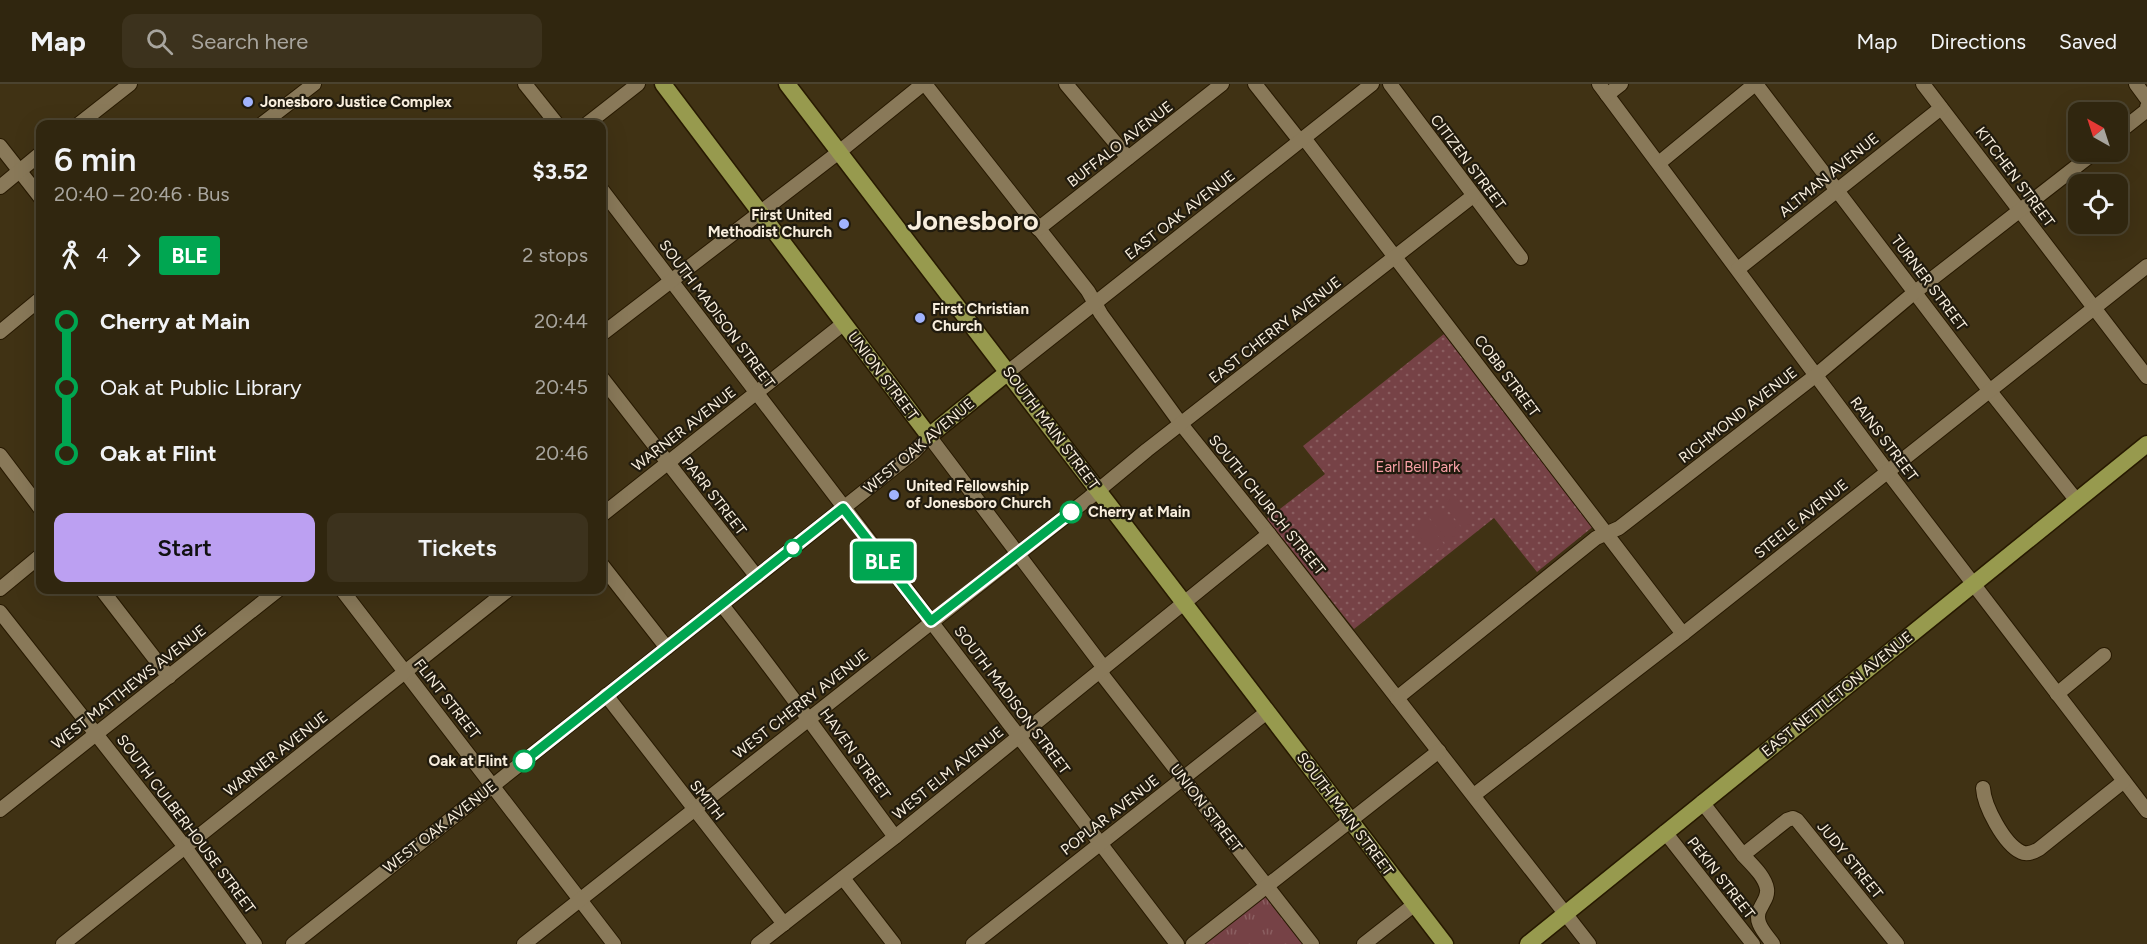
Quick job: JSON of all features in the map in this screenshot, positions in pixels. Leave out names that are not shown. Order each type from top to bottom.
[{"type":"main road","name":"UNION STREET","points":[[663,84],[929,436]]},
{"type":"main road","name":"SOUTH MAIN STREET","points":[[787,84],[1445,944]]},
{"type":"main road","name":"WEST OAK AVENUE","points":[[929,436],[1008,372]]},
{"type":"main road","name":"EAST NETTLETON AVENUE","points":[[1528,944],[2147,444]]},
{"type":"street","points":[[84,120],[130,84]]},
{"type":"street","points":[[267,120],[314,84]]},
{"type":"street","points":[[525,84],[553,120]]},
{"type":"street","points":[[592,120],[638,84]]},
{"type":"street","points":[[606,331],[924,84]]},
{"type":"street","name":"SOUTH CHURCH STREET","points":[[924,84],[1088,291],[1129,354],[1181,424],[1589,944]]},
{"type":"street","points":[[1066,84],[1128,158]]},
{"type":"street","name":"BUFFALO AVENUE","points":[[1038,229],[1222,84]]},
{"type":"street","name":"COBB STREET","points":[[1255,84],[1396,257],[1683,634]]},
{"type":"street","name":"EAST OAK AVENUE","points":[[1008,372],[1372,84]]},
{"type":"street","name":"CITIZEN STREET","points":[[1390,84],[1521,258]]},
{"type":"street","points":[[1603,89],[1621,84]]},
{"type":"street","points":[[1659,162],[1755,84]]},
{"type":"street","name":"TURNER STREET","points":[[1755,84],[1989,390],[2077,501]]},
{"type":"street","name":"KITCHEN STREET","points":[[1923,84],[2147,377]]},
{"type":"street","points":[[2136,84],[2147,99]]},
{"type":"street","name":"RAINS STREET","points":[[1603,89],[1815,376],[2057,694],[2124,781],[2143,796],[2147,811]]},
{"type":"street","points":[[2128,125],[2147,110],[2147,107]]},
{"type":"street","name":"ALTMAN AVENUE","points":[[1738,269],[1941,108]]},
{"type":"street","points":[[0,146],[36,192]]},
{"type":"street","points":[[0,187],[36,157]]},
{"type":"street","name":"RICHMOND AVENUE","points":[[1397,698],[1596,538],[1619,528],[1815,376],[1915,292],[2082,162]]},
{"type":"street","name":"SOUTH MADISON STREET","points":[[606,195],[671,280],[675,289],[1177,944]]},
{"type":"street","name":"EAST CHERRY AVENUE","points":[[1098,490],[1473,196]]},
{"type":"street","name":"STEELE AVENUE","points":[[1474,795],[1683,634],[2147,266]]},
{"type":"street","points":[[0,332],[36,302]]},
{"type":"street","name":"WARNER AVENUE","points":[[606,512],[843,324]]},
{"type":"street","name":"PARR STREET","points":[[606,383],[757,578]]},
{"type":"street","name":"WEST OAK AVENUE","points":[[293,944],[757,578],[914,452],[929,436]]},
{"type":"street","name":"UNION STREET","points":[[929,436],[1018,553],[1183,779],[1311,944]]},
{"type":"street","points":[[0,455],[36,503]]},
{"type":"street","name":"WEST CHERRY AVENUE","points":[[524,944],[1098,490]]},
{"type":"street","name":"WEST ELM AVENUE","points":[[758,944],[895,837],[1269,534]]},
{"type":"street","points":[[0,589],[36,559]]},
{"type":"street","points":[[606,571],[667,648]]},
{"type":"street","points":[[105,594],[169,676]]},
{"type":"street","name":"WEST MATTHEWS AVENUE","points":[[0,810],[273,594]]},
{"type":"street","name":"FLINT STREET","points":[[345,594],[614,944]]},
{"type":"street","name":"WARNER AVENUE","points":[[63,944],[503,594]]},
{"type":"street","name":"HAVEN STREET","points":[[722,605],[895,837]]},
{"type":"street","name":"SOUTH CULBERHOUSE STREET","points":[[0,612],[185,847],[255,944]]},
{"type":"street","points":[[2057,694],[2104,656]]},
{"type":"street","name":"SMITH","points":[[606,695],[784,924]]},
{"type":"street","name":"POPLAR AVENUE","points":[[973,944],[1267,712]]},
{"type":"street","points":[[1193,944],[1439,751]]},
{"type":"street","points":[[1983,788],[1987,808],[1993,820],[2014,847],[2028,853],[2039,849],[2124,781]]},
{"type":"street","points":[[1702,802],[1764,880],[1767,889],[1766,898],[1759,910],[1759,924],[1773,944]]},
{"type":"street","name":"JUDY STREET","points":[[1743,855],[1787,820],[1793,818],[1797,820],[1896,944]]},
{"type":"street","name":"PEKIN STREET","points":[[1665,832],[1753,944]]},
{"type":"street","points":[[843,878],[894,944]]},
{"type":"street","points":[[1364,944],[1415,904]]},
{"type":"green space","name":"Earl Bell Park","points":[[1444,334],[1595,525],[1537,572],[1494,518],[1354,629],[1267,519],[1325,474],[1303,446]]},
{"type":"green space","points":[[1454,495],[1474,520],[1463,529],[1443,504]]},
{"type":"green space","points":[[1440,507],[1459,532],[1448,541],[1428,516]]},
{"type":"green space","points":[[1425,519],[1444,544],[1433,553],[1413,528]]},
{"type":"green space","points":[[1265,894],[1304,944],[1200,944]]},
{"type":"bus line","name":"BLE","points":[[524,761],[843,508],[931,621],[1071,512]]},
{"type":"place","name":"Jonesboro Justice Complex","points":[[248,102]]},
{"type":"place","name":"First United Methodist Church","points":[[844,224]]},
{"type":"place","name":"First Christian Church","points":[[920,318]]},
{"type":"place","name":"United Fellowship of Jonesboro Church","points":[[894,495]]},
{"type":"place","name":"Cherry at Main","points":[[1071,512]]},
{"type":"place","name":"Oak at Flint","points":[[524,761]]},
{"type":"district","name":"Jonesboro","points":[[973,221]]}]
